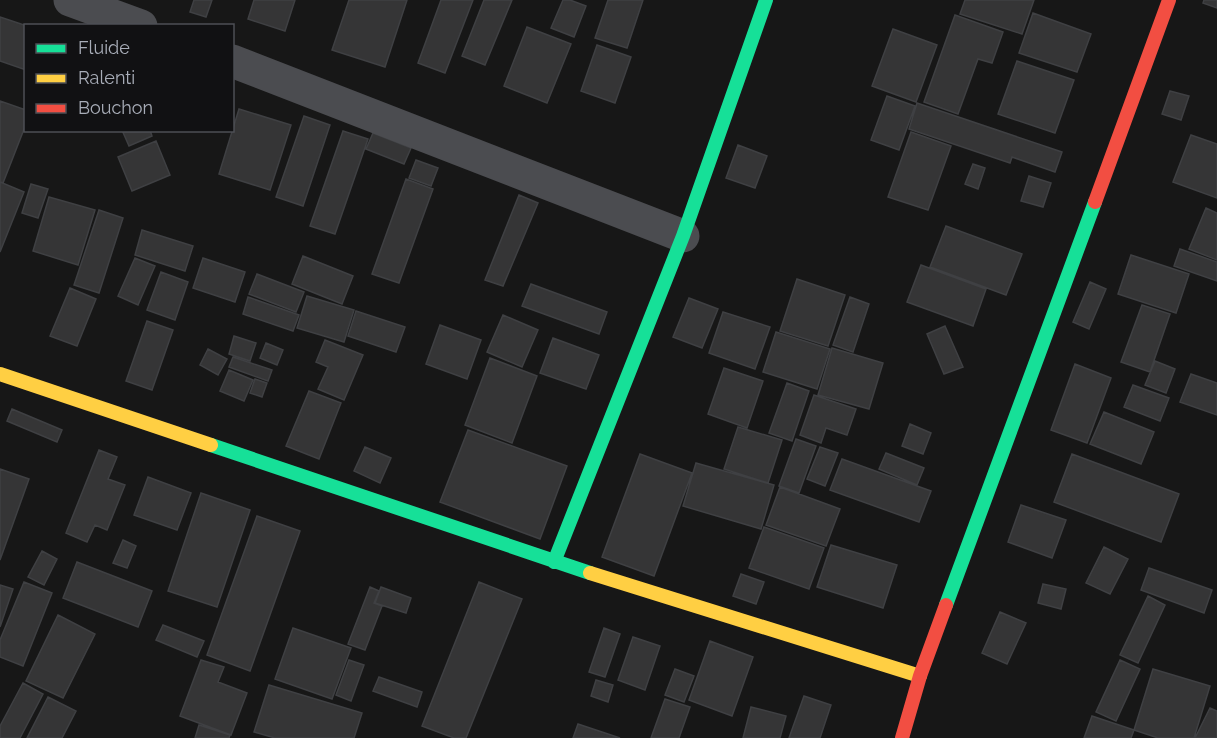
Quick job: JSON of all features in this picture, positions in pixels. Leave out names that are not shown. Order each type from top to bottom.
[{"type":"street","points":[[70,0],[138,16]]},
{"type":"street","points":[[554,562],[683,236],[766,0]]},
{"type":"street","points":[[902,738],[920,676],[1169,0]]},
{"type":"street","points":[[234,62],[683,236]]},
{"type":"street","points":[[0,374],[554,562],[920,676]]},
{"type":"building","points":[[194,0],[212,0],[206,17],[190,12]]},
{"type":"building","points":[[254,0],[295,0],[285,31],[248,19]]},
{"type":"building","points":[[349,0],[407,0],[385,67],[332,50]]},
{"type":"building","points":[[441,0],[473,0],[445,73],[418,63]]},
{"type":"building","points":[[484,0],[512,0],[485,65],[462,56]]},
{"type":"building","points":[[563,0],[586,6],[574,37],[551,28]]},
{"type":"building","points":[[608,0],[643,0],[627,48],[595,38]]},
{"type":"building","points":[[965,0],[1034,0],[1022,34],[960,14]]},
{"type":"building","points":[[1204,0],[1217,0],[1217,8],[1203,3]]},
{"type":"building","points":[[1033,13],[1091,34],[1077,72],[1019,53]]},
{"type":"building","points":[[955,15],[1003,32],[992,63],[978,59],[958,114],[924,102]]},
{"type":"building","points":[[0,17],[24,25],[24,69],[0,61]]},
{"type":"building","points":[[527,27],[571,44],[547,103],[504,86]]},
{"type":"building","points":[[893,29],[937,45],[916,102],[872,86]]},
{"type":"building","points":[[597,45],[631,57],[615,103],[581,91]]},
{"type":"building","points":[[1017,61],[1074,80],[1055,133],[998,114]]},
{"type":"building","points":[[1170,91],[1189,96],[1181,120],[1162,114]]},
{"type":"building","points":[[887,96],[915,106],[899,150],[871,140]]},
{"type":"building","points":[[0,101],[24,109],[24,129],[3,183],[0,182]]},
{"type":"building","points":[[917,103],[1062,152],[1055,172],[1012,157],[1010,163],[909,129]]},
{"type":"building","points":[[239,109],[291,125],[270,190],[219,174],[232,132],[234,132]]},
{"type":"building","points":[[304,116],[330,125],[303,206],[276,197]]},
{"type":"building","points":[[343,131],[368,139],[335,234],[310,226]]},
{"type":"building","points":[[123,132],[151,132],[152,136],[129,146]]},
{"type":"building","points":[[911,132],[951,146],[928,210],[888,197]]},
{"type":"building","points":[[373,133],[411,148],[404,164],[366,149]]},
{"type":"building","points":[[1191,135],[1217,144],[1217,198],[1173,182]]},
{"type":"building","points":[[156,141],[170,175],[132,191],[118,157]]},
{"type":"building","points":[[738,145],[767,156],[755,188],[726,178]]},
{"type":"building","points":[[416,160],[438,168],[431,186],[409,178]]},
{"type":"building","points":[[973,164],[985,168],[978,189],[965,184]]},
{"type":"building","points":[[1029,176],[1051,183],[1043,207],[1021,201]]},
{"type":"building","points":[[406,179],[433,189],[399,283],[372,274]]},
{"type":"building","points":[[0,182],[24,192],[0,252]]},
{"type":"building","points":[[31,184],[48,189],[38,218],[22,213]]},
{"type":"building","points":[[519,195],[538,203],[503,286],[485,280]]},
{"type":"building","points":[[49,197],[95,210],[78,265],[33,251]]},
{"type":"building","points":[[1206,208],[1217,213],[1217,260],[1189,249]]},
{"type":"building","points":[[99,210],[123,218],[99,293],[74,285]]},
{"type":"building","points":[[946,226],[1022,254],[1006,295],[930,267]]},
{"type":"building","points":[[142,230],[193,246],[185,271],[135,255]]},
{"type":"building","points":[[1180,249],[1217,262],[1217,281],[1174,266]]},
{"type":"building","points":[[1131,255],[1189,274],[1176,313],[1118,294]]},
{"type":"building","points":[[303,256],[353,276],[342,304],[292,284]]},
{"type":"building","points":[[135,258],[155,266],[138,305],[118,296]]},
{"type":"building","points":[[203,258],[245,272],[235,302],[193,288]]},
{"type":"building","points":[[921,265],[986,289],[973,326],[907,302]]},
{"type":"building","points":[[161,272],[188,282],[175,320],[147,310]]},
{"type":"building","points":[[257,274],[304,292],[296,312],[249,294]]},
{"type":"building","points":[[797,279],[845,295],[828,346],[780,331]]},
{"type":"building","points":[[1090,282],[1106,289],[1089,329],[1073,322]]},
{"type":"building","points":[[531,284],[607,312],[599,334],[522,306]]},
{"type":"building","points":[[70,288],[96,299],[77,346],[50,336]]},
{"type":"building","points":[[307,296],[354,310],[344,342],[297,328]]},
{"type":"building","points":[[248,297],[299,315],[293,331],[243,314]]},
{"type":"building","points":[[850,297],[869,304],[853,352],[833,345]]},
{"type":"building","points":[[689,298],[718,309],[702,348],[673,337]]},
{"type":"building","points":[[1142,305],[1170,314],[1150,372],[1121,362]]},
{"type":"building","points":[[356,311],[405,327],[396,352],[348,336]]},
{"type":"building","points":[[723,312],[770,327],[755,369],[709,353]]},
{"type":"building","points":[[503,315],[538,330],[522,367],[487,352]]},
{"type":"building","points":[[147,321],[173,330],[152,390],[126,381]]},
{"type":"building","points":[[440,325],[481,340],[467,379],[426,364]]},
{"type":"building","points":[[945,326],[963,367],[944,374],[927,334]]},
{"type":"building","points":[[776,332],[830,349],[817,389],[763,372]]},
{"type":"building","points":[[234,336],[256,343],[250,361],[229,354]]},
{"type":"building","points":[[553,338],[599,355],[586,389],[540,373]]},
{"type":"building","points":[[325,340],[363,355],[344,400],[318,389],[328,367],[316,362]]},
{"type":"building","points":[[266,343],[283,350],[277,365],[260,358]]},
{"type":"building","points":[[832,348],[883,363],[869,409],[818,395]]},
{"type":"building","points":[[208,349],[227,359],[218,375],[200,365]]},
{"type":"building","points":[[233,357],[272,370],[268,381],[229,367]]},
{"type":"building","points":[[490,358],[537,376],[512,443],[465,425]]},
{"type":"building","points":[[1155,361],[1175,369],[1166,393],[1145,385]]},
{"type":"building","points":[[1075,364],[1111,378],[1087,443],[1051,430]]},
{"type":"building","points":[[724,368],[763,381],[747,428],[708,414]]},
{"type":"building","points":[[229,370],[253,380],[244,401],[220,391]]},
{"type":"building","points":[[1191,374],[1217,383],[1217,415],[1180,402]]},
{"type":"building","points":[[255,379],[267,383],[262,397],[250,393]]},
{"type":"building","points":[[787,383],[809,391],[792,441],[769,433]]},
{"type":"building","points":[[1133,385],[1169,398],[1160,421],[1124,407]]},
{"type":"building","points":[[309,391],[341,403],[319,459],[286,446]]},
{"type":"building","points":[[814,395],[856,409],[847,435],[826,428],[821,443],[800,435]]},
{"type":"building","points":[[12,409],[62,430],[57,442],[7,421]]},
{"type":"building","points":[[1104,412],[1154,432],[1141,464],[1090,444]]},
{"type":"building","points":[[910,424],[931,433],[923,454],[902,446]]},
{"type":"building","points":[[738,427],[782,440],[768,483],[724,469]]},
{"type":"building","points":[[468,430],[567,466],[540,539],[440,502]]},
{"type":"building","points":[[796,439],[816,446],[799,493],[779,486]]},
{"type":"building","points":[[365,447],[391,458],[380,483],[354,471]]},
{"type":"building","points":[[820,447],[838,453],[825,486],[807,479]]},
{"type":"building","points":[[99,450],[117,457],[108,479],[125,485],[107,530],[95,525],[87,542],[66,533]]},
{"type":"building","points":[[886,453],[924,468],[917,485],[879,469]]},
{"type":"building","points":[[640,454],[692,473],[654,576],[602,557]]},
{"type":"building","points":[[1072,454],[1179,494],[1161,542],[1054,502]]},
{"type":"building","points":[[842,459],[931,491],[919,522],[830,490]]},
{"type":"building","points":[[696,463],[774,485],[761,529],[683,506]]},
{"type":"building","points":[[0,469],[29,479],[0,560]]},
{"type":"building","points":[[148,477],[191,493],[177,530],[134,515]]},
{"type":"building","points":[[780,487],[840,509],[826,546],[766,525]]},
{"type":"building","points":[[201,493],[250,510],[217,607],[168,591]]},
{"type":"building","points":[[1021,505],[1066,520],[1052,558],[1008,542]]},
{"type":"building","points":[[257,516],[300,531],[250,671],[207,655]]},
{"type":"building","points":[[764,527],[824,548],[809,589],[749,568]]},
{"type":"building","points":[[123,540],[136,546],[127,568],[113,563]]},
{"type":"building","points":[[831,545],[897,565],[883,608],[817,587]]},
{"type":"building","points":[[1104,547],[1128,559],[1110,594],[1086,583]]},
{"type":"building","points":[[42,551],[57,559],[44,585],[28,577]]},
{"type":"building","points":[[77,562],[152,591],[138,627],[63,598]]},
{"type":"building","points":[[1149,568],[1212,590],[1204,613],[1141,590]]},
{"type":"building","points":[[741,574],[764,582],[756,604],[733,596]]},
{"type":"building","points":[[24,582],[52,593],[23,666],[0,657],[0,640]]},
{"type":"building","points":[[479,582],[522,599],[466,738],[454,738],[422,726]]},
{"type":"building","points":[[1043,584],[1066,589],[1061,609],[1038,603]]},
{"type":"building","points":[[0,585],[13,589],[0,627]]},
{"type":"building","points":[[370,587],[379,591],[374,603],[382,606],[365,650],[348,644]]},
{"type":"building","points":[[381,587],[411,598],[406,613],[375,603]]},
{"type":"building","points":[[1148,596],[1165,605],[1138,663],[1120,655]]},
{"type":"building","points":[[1000,612],[1026,623],[1007,664],[982,653]]},
{"type":"building","points":[[58,615],[95,634],[63,698],[26,681]]},
{"type":"building","points":[[163,625],[204,641],[197,657],[156,640]]},
{"type":"building","points":[[293,628],[351,648],[332,699],[275,679]]},
{"type":"building","points":[[604,628],[620,634],[605,677],[589,672]]},
{"type":"building","points":[[633,637],[660,646],[645,690],[618,680]]},
{"type":"building","points":[[710,641],[753,657],[732,716],[689,700]]},
{"type":"building","points":[[201,660],[224,667],[218,682],[247,693],[231,735],[180,716]]},
{"type":"building","points":[[349,660],[364,665],[351,701],[336,695]]},
{"type":"building","points":[[1120,660],[1140,669],[1116,721],[1096,712]]},
{"type":"building","points":[[675,669],[694,676],[684,702],[665,695]]},
{"type":"building","points":[[1153,669],[1210,686],[1194,738],[1158,738],[1134,730]]},
{"type":"building","points":[[379,677],[422,692],[417,707],[373,691]]},
{"type":"building","points":[[596,680],[613,685],[608,702],[591,696]]},
{"type":"building","points":[[23,683],[43,694],[20,738],[0,738],[0,726]]},
{"type":"building","points":[[269,685],[362,713],[354,738],[275,738],[254,732]]},
{"type":"building","points":[[804,696],[831,705],[820,738],[789,738]]},
{"type":"building","points":[[48,697],[76,711],[62,738],[27,738]]},
{"type":"building","points":[[665,699],[690,707],[679,738],[651,738]]},
{"type":"building","points":[[751,707],[786,716],[780,738],[743,738]]},
{"type":"building","points":[[1210,708],[1217,711],[1217,738],[1195,738]]},
{"type":"building","points":[[1092,716],[1134,730],[1131,738],[1084,738]]},
{"type":"building","points":[[578,724],[620,738],[573,738]]},
{"type":"building","points":[[199,725],[230,735],[229,738],[195,738]]},
{"type":"traffic: fast","points":[[554,562],[683,236],[766,0]]},
{"type":"traffic: fast","points":[[946,605],[1095,202]]},
{"type":"traffic: fast","points":[[211,445],[590,573]]},
{"type":"traffic: slow","points":[[0,374],[211,445]]},
{"type":"traffic: slow","points":[[590,573],[920,676]]},
{"type":"traffic: jam","points":[[1095,202],[1169,0]]},
{"type":"traffic: jam","points":[[902,738],[920,676],[946,605]]}]
